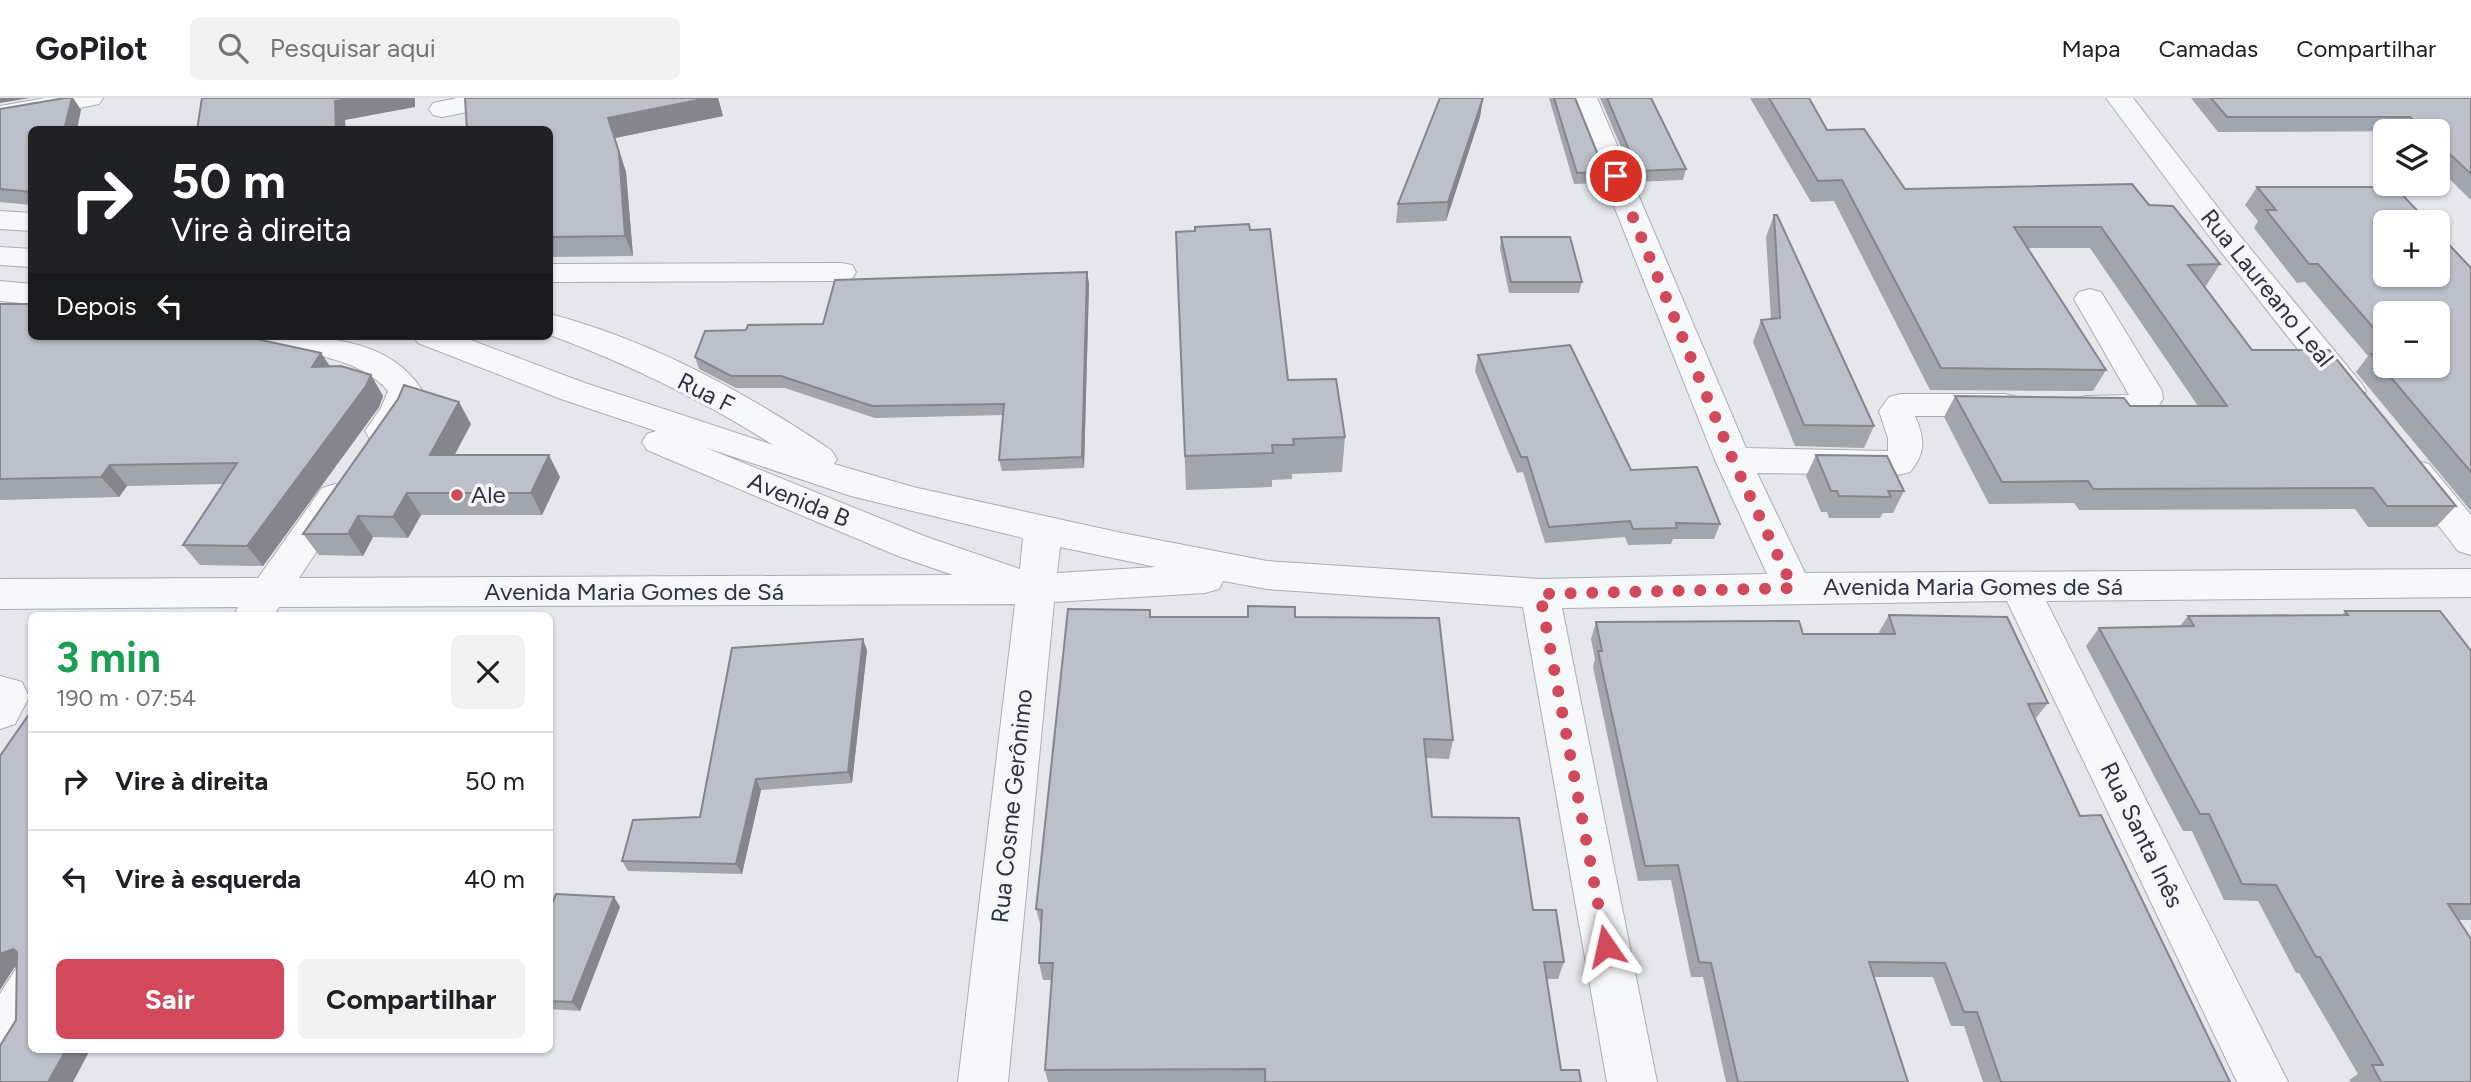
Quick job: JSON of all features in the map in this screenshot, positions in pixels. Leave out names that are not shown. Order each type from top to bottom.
[{"type":"street","points":[[0,114],[90,98]]},
{"type":"street","points":[[442,112],[499,98]]},
{"type":"street","points":[[1584,98],[1733,460],[1793,588]]},
{"type":"street","name":"Rua Laureano Leal","points":[[2119,98],[2229,242],[2367,413]]},
{"type":"street","points":[[0,220],[28,222]]},
{"type":"street","points":[[0,256],[28,258]]},
{"type":"street","points":[[553,273],[841,272]]},
{"type":"street","points":[[0,291],[28,294]]},
{"type":"street","points":[[1733,460],[1897,463],[1905,456],[1909,445],[1896,411],[1901,405],[2140,406],[2146,399],[2145,391],[2090,299]]},
{"type":"street","name":"Rua F","points":[[553,325],[688,382],[778,430],[851,483]]},
{"type":"street","points":[[259,605],[397,411],[405,390],[398,377],[357,356],[292,340]]},
{"type":"street","name":"Avenida B","points":[[439,340],[573,391],[851,483],[1043,529]]},
{"type":"street","name":"Avenida B","points":[[573,391],[601,418],[911,546],[1035,589]]},
{"type":"street","points":[[2393,445],[2471,541]]},
{"type":"street","name":"Rua Cosme Gerônimo","points":[[983,1082],[1043,529]]},
{"type":"street","name":"Avenida Maria Gomes de Sá","points":[[1043,529],[1157,555],[1267,575],[1540,594],[1793,588],[2471,583]]},
{"type":"street","name":"Avenida Maria Gomes de Sá","points":[[0,594],[259,605],[1035,589],[1267,575]]},
{"type":"street","name":"Rua Santa Inês","points":[[2020,587],[2263,1082]]},
{"type":"street","points":[[1540,594],[1632,1082]]},
{"type":"street","points":[[0,692],[8,697],[0,712]]},
{"type":"street","points":[[0,1039],[28,993]]},
{"type":"building","points":[[72,98],[65,126],[28,126],[28,192],[0,189],[0,109]]},
{"type":"building","points":[[202,98],[353,98],[335,101],[336,126],[198,126]]},
{"type":"building","points":[[465,98],[708,98],[608,118],[619,152],[625,236],[553,237],[553,126],[467,126]]},
{"type":"building","points":[[1440,98],[1483,98],[1448,202],[1398,204]]},
{"type":"building","points":[[1554,98],[1575,98],[1605,172],[1577,173]]},
{"type":"building","points":[[1607,98],[1651,98],[1686,169],[1638,171]]},
{"type":"building","points":[[1769,98],[1809,98],[1827,130],[1864,129],[1905,189],[2132,184],[2149,205],[2173,206],[2220,264],[2188,265],[2252,350],[2329,350],[2456,506],[2387,506],[2373,488],[2093,489],[2088,481],[2002,482],[1955,396],[2124,398],[2130,406],[2227,406],[2101,227],[2014,227],[2106,370],[1941,368],[1842,180],[1818,181]]},
{"type":"building","points":[[2211,98],[2471,98],[2471,174],[2450,154],[2450,119],[2227,117]]},
{"type":"building","points":[[2257,187],[2373,187],[2373,196],[2403,196],[2417,210],[2373,210],[2373,287],[2450,287],[2450,246],[2471,268],[2471,472],[2391,378],[2450,378],[2450,301],[2373,301],[2373,327],[2318,264],[2309,264],[2266,210],[2276,210]]},
{"type":"building","points":[[1774,215],[1777,215],[1874,426],[1804,425],[1761,320],[1780,318]]},
{"type":"building","points":[[1249,224],[1250,230],[1270,229],[1288,380],[1336,379],[1345,437],[1293,439],[1294,445],[1272,445],[1273,453],[1185,456],[1176,232],[1195,231],[1195,227]]},
{"type":"building","points":[[1501,237],[1570,237],[1582,282],[1511,282]]},
{"type":"building","points":[[1087,272],[1082,457],[999,460],[1004,404],[872,406],[781,376],[731,376],[695,357],[705,331],[746,330],[748,325],[823,324],[835,280]]},
{"type":"building","points":[[0,304],[28,304],[28,340],[261,340],[321,353],[312,367],[341,366],[371,375],[366,386],[247,546],[183,545],[237,463],[110,465],[101,477],[0,479]]},
{"type":"building","points":[[1570,345],[1631,470],[1697,467],[1720,524],[1676,523],[1677,528],[1633,529],[1630,521],[1549,527],[1527,457],[1521,457],[1478,355]]},
{"type":"building","points":[[404,385],[459,402],[430,455],[549,455],[531,493],[407,493],[393,517],[358,516],[348,534],[303,534],[398,399]]},
{"type":"building","points":[[1816,455],[1887,456],[1904,491],[1888,491],[1891,497],[1839,496],[1837,491],[1831,491]]},
{"type":"building","points":[[1248,606],[1295,607],[1295,617],[1439,618],[1453,740],[1424,739],[1432,817],[1519,818],[1533,910],[1556,910],[1564,962],[1544,962],[1561,1070],[1579,1070],[1581,1082],[1265,1082],[1265,1069],[1045,1070],[1053,963],[1039,963],[1042,910],[1036,909],[1068,609],[1150,610],[1150,617],[1248,617]]},
{"type":"building","points":[[2345,611],[2440,611],[2471,651],[2471,904],[2448,904],[2471,939],[2471,1082],[2381,1082],[2372,1065],[2383,1065],[2320,957],[2316,957],[2276,885],[2242,884],[2209,814],[2200,814],[2099,628],[2194,626],[2188,616],[2348,615]]},
{"type":"building","points":[[1889,615],[2007,617],[2048,703],[2028,704],[2080,816],[2101,815],[2230,1082],[2001,1082],[1977,1012],[1964,1012],[1945,963],[1869,962],[1908,1082],[1738,1082],[1711,963],[1699,962],[1678,865],[1645,866],[1598,651],[1602,651],[1596,622],[1799,621],[1803,634],[1895,634]]},
{"type":"building","points":[[863,639],[848,772],[756,779],[736,864],[622,861],[633,820],[700,817],[732,648]]},
{"type":"building","points":[[28,716],[28,1053],[64,1053],[48,1082],[0,1082],[0,1046],[16,1020],[17,952],[13,949],[0,954],[0,756]]},
{"type":"building","points":[[556,894],[614,897],[572,1002],[553,1001],[553,901]]},
{"type":"place","name":"Ale","points":[[457,495]]},
{"type":"route","points":[[1606,946],[1540,594],[1793,588],[1733,460],[1616,176]]}]
